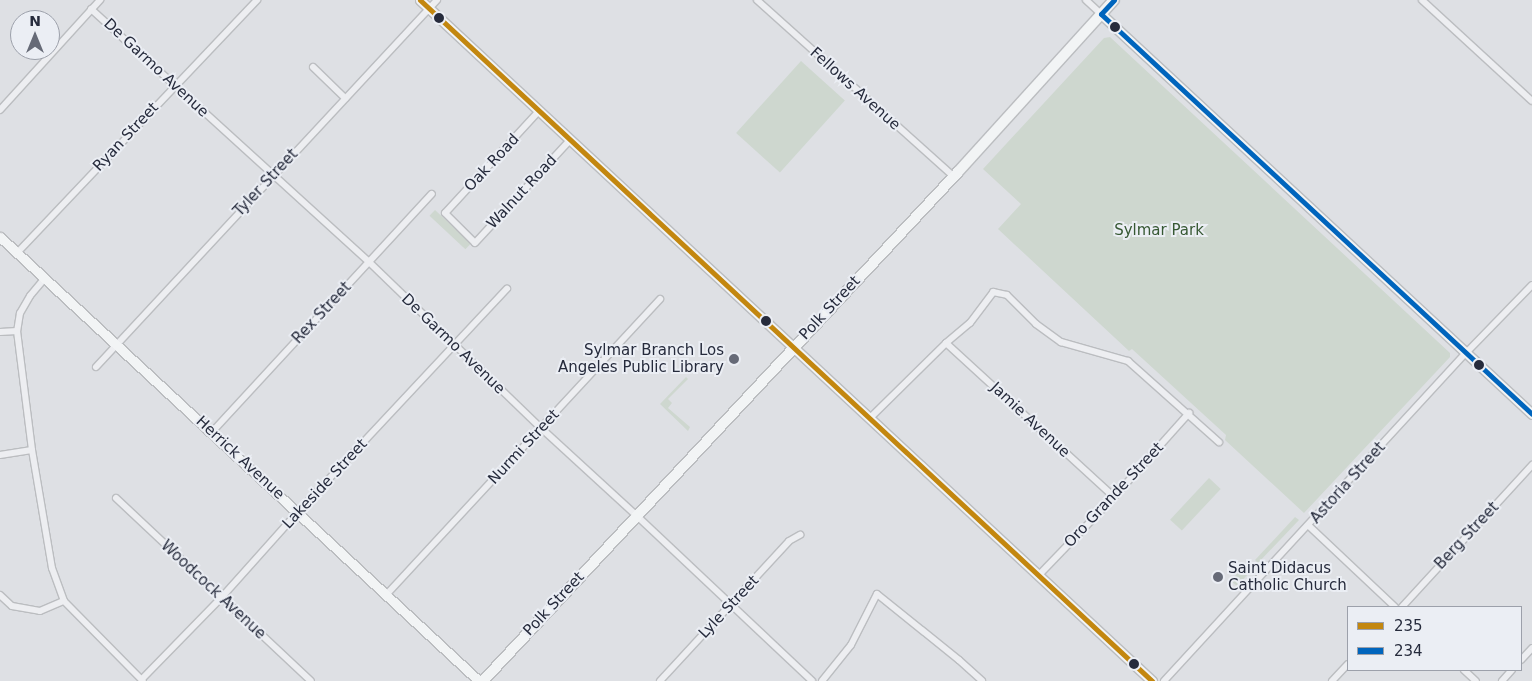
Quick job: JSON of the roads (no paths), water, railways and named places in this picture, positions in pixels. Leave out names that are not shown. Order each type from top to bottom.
[{"type":"main road","name":"Polk Street","points":[[483,681],[636,515],[954,177],[1114,0]]},
{"type":"street","points":[[0,110],[100,0]]},
{"type":"street","name":"Ryan Street","points":[[18,253],[175,84],[257,0]]},
{"type":"street","points":[[420,0],[569,141],[871,418],[1152,681]]},
{"type":"street","name":"Tyler Street","points":[[96,367],[437,0]]},
{"type":"street","name":"Fellows Avenue","points":[[757,0],[954,177]]},
{"type":"street","points":[[1086,0],[1465,354],[1532,414]]},
{"type":"street","points":[[1422,0],[1532,101]]},
{"type":"street","name":"De Garmo Avenue","points":[[92,9],[369,262],[454,346],[812,681]]},
{"type":"street","points":[[312,67],[346,98]]},
{"type":"street","name":"Oak Road","points":[[476,243],[445,213],[538,112]]},
{"type":"street","name":"Walnut Road","points":[[476,243],[569,141]]},
{"type":"street","name":"Rex Street","points":[[212,432],[432,194]]},
{"type":"street","name":"Herrick Avenue","points":[[0,237],[479,681]]},
{"type":"street","points":[[45,278],[30,296],[20,313],[17,331],[32,450],[52,568],[64,601],[143,680]]},
{"type":"street","name":"Astoria Street","points":[[1164,681],[1309,526],[1465,354],[1532,285]]},
{"type":"street","name":"Lakeside Street","points":[[143,680],[507,289]]},
{"type":"street","points":[[871,418],[946,343],[970,323],[993,292],[1007,295],[1036,324],[1061,342],[1128,361],[1219,442]]},
{"type":"street","name":"Nurmi Street","points":[[387,594],[660,299]]},
{"type":"street","points":[[0,332],[17,331]]},
{"type":"street","name":"Jamie Avenue","points":[[946,343],[1114,497]]},
{"type":"street","name":"Oro Grande Street","points":[[1039,575],[1114,497],[1189,414]]},
{"type":"street","points":[[0,455],[32,450]]},
{"type":"street","name":"Berg Street","points":[[1403,606],[1532,465]]},
{"type":"street","name":"Woodcock Avenue","points":[[116,498],[311,681]]},
{"type":"street","points":[[1309,526],[1394,606]]},
{"type":"street","name":"Lyle Street","points":[[660,681],[789,542],[800,534]]},
{"type":"street","points":[[822,681],[851,645],[877,594],[982,681]]},
{"type":"street","points":[[0,595],[12,606],[40,610],[64,601]]},
{"type":"street","points":[[1522,659],[1532,648]]},
{"type":"street","points":[[1332,681],[1347,665]]},
{"type":"street","points":[[1465,671],[1476,681]]},
{"type":"street","points":[[1502,681],[1511,671]]},
{"type":"place","name":"Sylmar Branch Los Angeles Public Library","points":[[734,359]]},
{"type":"place","name":"Saint Didacus Catholic Church","points":[[1218,577]]},
{"type":"park label","name":"Sylmar Park","points":[[1159,231]]}]
